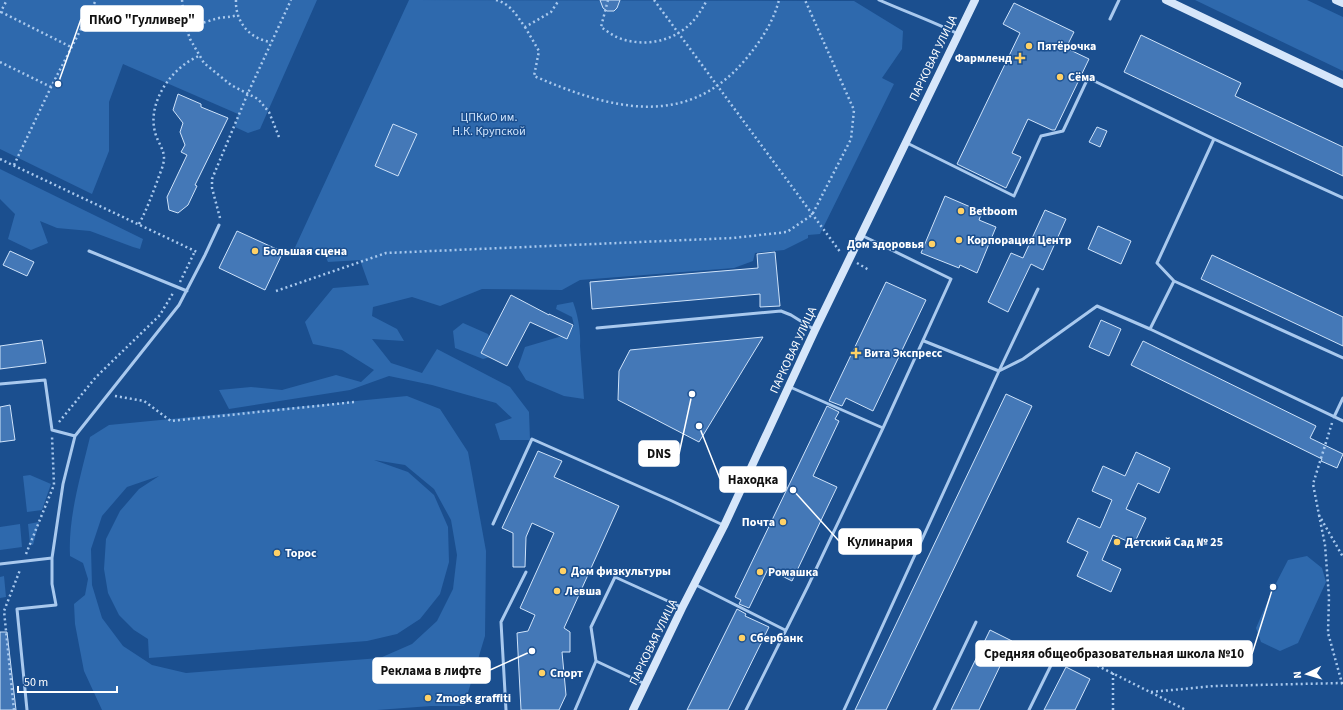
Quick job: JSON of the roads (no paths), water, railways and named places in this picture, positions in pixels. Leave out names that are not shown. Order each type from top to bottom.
[{"type":"main road","name":"ПАРКОВАЯ УЛИЦА","points":[[633,710],[682,608],[724,526],[860,235],[975,0]]},
{"type":"main road","points":[[1166,0],[1343,84]]},
{"type":"main road","points":[[1336,0],[1343,3]]},
{"type":"lane","points":[[879,0],[934,22],[958,34]]},
{"type":"lane","points":[[1110,20],[1119,0]]},
{"type":"lane","points":[[905,142],[1014,196],[1041,136],[1063,131],[1088,78],[1214,139],[1343,198]]},
{"type":"lane","points":[[1214,139],[1157,263],[1174,281],[1343,358]]},
{"type":"lane","points":[[27,710],[17,609],[56,605],[52,584],[52,558],[62,484],[74,436],[179,305],[205,256],[219,225]]},
{"type":"lane","points":[[746,710],[808,586],[924,341],[951,279],[860,235]]},
{"type":"lane","points":[[89,251],[187,291]]},
{"type":"lane","points":[[1150,329],[1174,281]]},
{"type":"lane","points":[[844,710],[1038,289]]},
{"type":"lane","points":[[924,341],[999,371],[1023,359],[1097,306],[1150,329],[1343,421]]},
{"type":"lane","points":[[597,328],[781,311],[791,315],[815,330]]},
{"type":"lane","points":[[0,384],[45,380],[52,430],[74,436]]},
{"type":"lane","points":[[789,386],[883,428]]},
{"type":"lane","points":[[1334,417],[1343,398]]},
{"type":"lane","points":[[493,524],[532,439],[672,501],[724,526]]},
{"type":"lane","points":[[0,564],[52,558]]},
{"type":"lane","points":[[506,710],[501,622],[526,572]]},
{"type":"lane","points":[[575,710],[596,661],[591,627],[615,577],[682,608]]},
{"type":"lane","points":[[694,584],[785,630]]},
{"type":"lane","points":[[934,710],[976,622]]},
{"type":"lane","points":[[1029,710],[1060,647]]},
{"type":"lane","points":[[596,661],[645,684]]},
{"type":"place","name":"Пятёрочка","points":[[1029,46]]},
{"type":"place","name":"Фармленд","points":[[1020,58]]},
{"type":"place","name":"Сёма","points":[[1060,77]]},
{"type":"place","name":"ПКиО \"Гулливер\"","points":[[58,84]]},
{"type":"place","name":"Betboom","points":[[961,211]]},
{"type":"place","name":"Корпорация Центр","points":[[959,240]]},
{"type":"place","name":"Дом здоровья","points":[[932,244]]},
{"type":"place","name":"Большая сцена","points":[[255,251]]},
{"type":"place","name":"Вита Экспресс","points":[[856,353]]},
{"type":"place","name":"DNS","points":[[692,394]]},
{"type":"place","name":"Находка","points":[[699,426]]},
{"type":"place","name":"Кулинария","points":[[793,490]]},
{"type":"place","name":"Почта","points":[[783,522]]},
{"type":"place","name":"Детский Сад № 25","points":[[1117,542]]},
{"type":"place","name":"Торос","points":[[277,553]]},
{"type":"place","name":"Дом физкультуры","points":[[563,571]]},
{"type":"place","name":"Ромашка","points":[[760,572]]},
{"type":"place","name":"Средняя общеобразовательная школа №10","points":[[1273,587]]},
{"type":"place","name":"Левша","points":[[557,591]]},
{"type":"place","name":"Сбербанк","points":[[742,638]]},
{"type":"place","name":"Реклама в лифте","points":[[532,651]]},
{"type":"place","name":"Спорт","points":[[542,673]]},
{"type":"place","name":"Zmogk graffiti","points":[[428,698]]},
{"type":"park label","name":"ЦПКиО им. Н.К. Крупской","points":[[489,124]]}]
